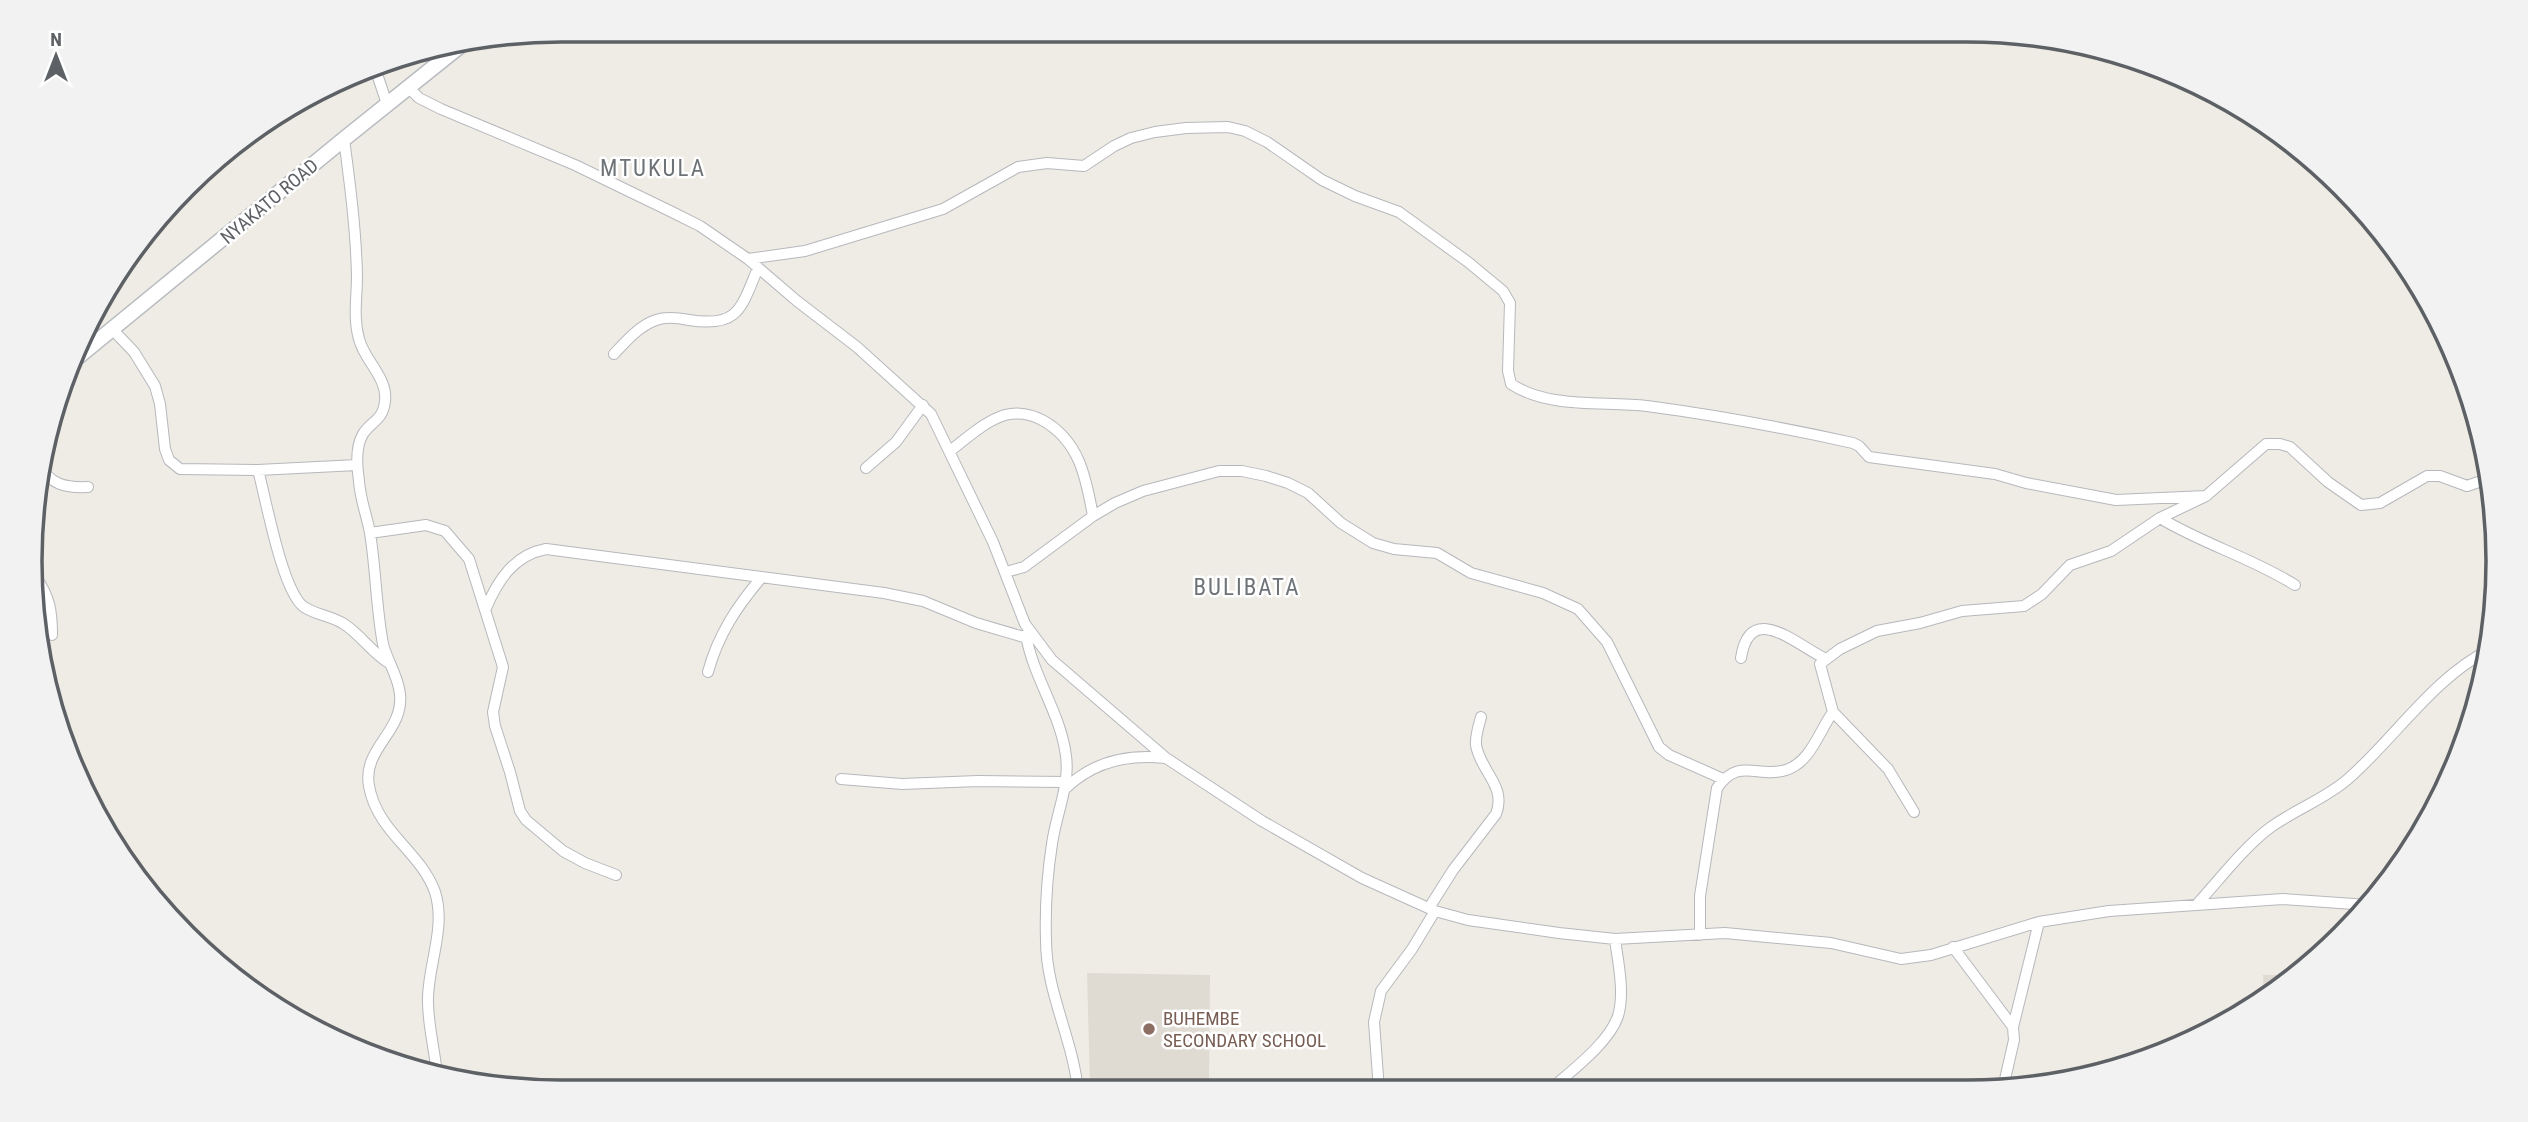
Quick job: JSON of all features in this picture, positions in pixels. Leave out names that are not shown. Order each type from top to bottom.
[{"type":"street","name":"NYAKATO ROAD","points":[[88,348],[449,55]]},
{"type":"street","points":[[378,76],[387,104]]},
{"type":"street","points":[[408,87],[419,98],[441,109],[575,165],[700,226],[748,259],[857,346],[923,405],[938,424],[1006,572],[1024,624],[1031,659],[1062,734],[1067,765],[1066,785],[1052,845],[1046,941],[1051,980],[1076,1080]]},
{"type":"street","points":[[748,259],[805,251],[943,209],[1018,167],[1047,163],[1084,166],[1131,138],[1186,128],[1228,127],[1245,131],[1267,142],[1322,180],[1355,196],[1399,212],[1503,291],[1510,303],[1511,315],[1508,371],[1511,384],[1525,393],[1552,399],[1644,406],[1754,424],[1853,443],[1869,457],[1996,474],[2105,499],[2206,496]]},
{"type":"street","points":[[344,139],[355,250],[356,331],[361,347],[383,383],[386,400],[380,418],[363,434],[358,465],[359,485],[370,533],[382,636],[400,696],[396,723],[372,759],[368,773],[369,787],[377,811],[391,834],[417,862],[433,889],[439,907],[439,926],[428,995],[436,1064]]},
{"type":"street","points":[[614,354],[631,335],[658,319],[668,317],[715,322],[729,319],[738,311],[758,268]]},
{"type":"street","points":[[112,329],[134,352],[155,386],[160,404],[165,449],[174,465],[180,469],[258,470],[358,465]]},
{"type":"street","points":[[866,468],[896,442],[923,405]]},
{"type":"street","points":[[950,451],[991,421],[1006,415],[1036,417],[1054,427],[1070,442],[1088,485],[1093,516]]},
{"type":"street","points":[[1914,812],[1888,769],[1833,712],[1820,666],[1824,658],[1877,631],[1962,611],[2024,606],[2042,594],[2070,565],[2111,551],[2160,518],[2206,496],[2263,446],[2273,443],[2290,447],[2328,482],[2361,505],[2380,503],[2427,477],[2440,476],[2468,486],[2480,482]]},
{"type":"street","points":[[258,470],[275,539],[296,598],[304,607],[342,622],[389,663]]},
{"type":"street","points":[[1006,572],[1034,562],[1093,516],[1143,491],[1219,471],[1242,471],[1289,483],[1308,493],[1341,523],[1373,543],[1394,549],[1437,553],[1471,573],[1543,593],[1578,609],[1607,642],[1659,747],[1669,755],[1723,779]]},
{"type":"street","points":[[49,477],[64,486],[88,487]]},
{"type":"street","points":[[2160,518],[2197,539],[2246,557],[2295,584]]},
{"type":"street","points":[[370,533],[425,525],[444,531],[470,559],[503,667],[501,683],[494,701],[495,726],[520,811],[526,820],[563,851],[584,863],[616,875]]},
{"type":"street","points":[[486,608],[511,566],[529,552],[546,549],[831,585],[923,601],[976,623],[1027,638]]},
{"type":"street","points":[[708,672],[727,624],[740,603],[762,577]]},
{"type":"street","points":[[43,588],[52,611],[52,635]]},
{"type":"street","points":[[1024,624],[1041,649],[1061,669],[1166,758],[1262,821],[1332,862],[1432,909],[1468,920],[1615,939],[1725,933],[1798,939],[1831,943],[1901,959],[1931,955],[2039,922],[2109,912],[2283,899],[2356,904]]},
{"type":"street","points":[[1741,658],[1742,646],[1747,638],[1754,631],[1762,629],[1788,636],[1824,658]]},
{"type":"street","points":[[2197,904],[2271,827],[2346,781],[2449,678],[2477,656]]},
{"type":"street","points":[[1700,935],[1700,896],[1717,788],[1729,774],[1744,769],[1787,770],[1811,751],[1833,712]]},
{"type":"street","points":[[1378,1080],[1374,1022],[1381,992],[1412,949],[1453,870],[1496,814],[1500,804],[1497,788],[1476,744],[1481,716]]},
{"type":"street","points":[[841,779],[902,784],[978,781],[1066,785],[1089,771],[1120,759],[1148,756],[1166,758]]},
{"type":"street","points":[[2005,1079],[2014,1040],[2013,1027],[2039,922]]},
{"type":"street","points":[[1560,1080],[1604,1038],[1618,1017],[1620,996],[1615,939]]},
{"type":"street","points":[[1954,947],[2013,1027]]},
{"type":"shaded area","name":"BUHEMBE SECONDARY SCHOOL","points":[[1087,973],[1210,975],[1209,1080],[1090,1080]]},
{"type":"shaded area","points":[[2263,975],[2280,975],[2264,987]]},
{"type":"place","name":"BUHEMBE SECONDARY SCHOOL","points":[[1149,1029]]},
{"type":"district","name":"MTUKULA","points":[[653,168]]},
{"type":"district","name":"BULIBATA","points":[[1247,587]]}]
